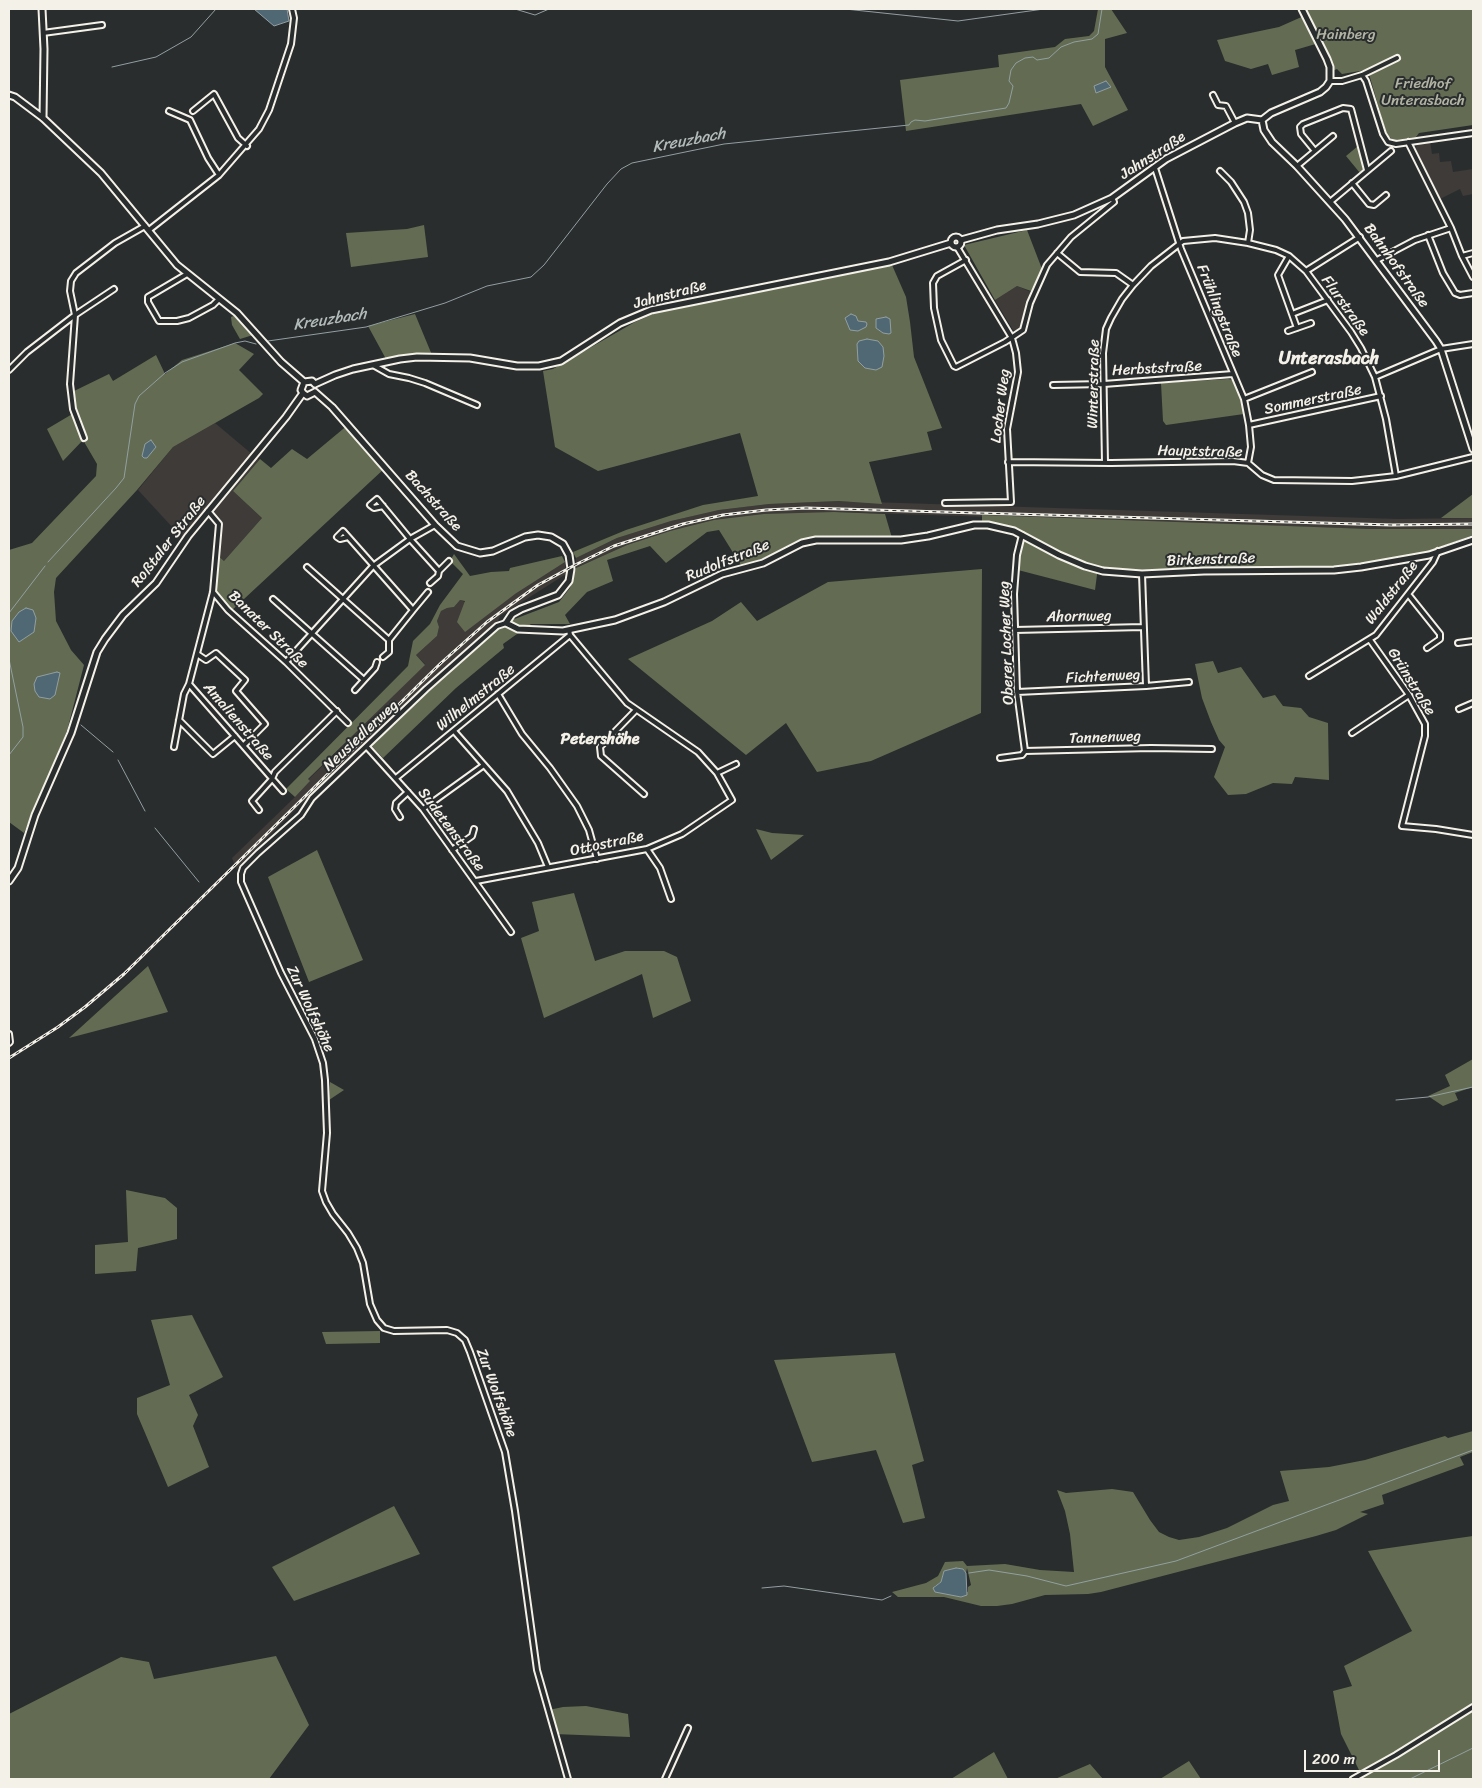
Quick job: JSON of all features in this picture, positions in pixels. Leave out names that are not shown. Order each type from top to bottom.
[{"type":"street","points":[[42,9],[44,33],[43,118]]},
{"type":"street","points":[[84,438],[74,408],[70,384],[75,315],[70,291],[71,281],[76,273],[115,243],[147,228],[220,175],[247,146],[269,110],[286,61],[294,18],[292,9]]},
{"type":"street","points":[[1302,9],[1328,59],[1330,81],[1342,81],[1362,75],[1397,58]]},
{"type":"street","points":[[44,33],[102,25]]},
{"type":"street","points":[[1362,75],[1366,81],[1383,134],[1388,142],[1396,144],[1473,133]]},
{"type":"street","name":"Jahnstraße","points":[[315,384],[335,375],[373,364],[417,357],[470,358],[522,366],[540,366],[560,361],[620,323],[651,310],[889,262],[951,243],[951,240],[955,237],[961,240],[997,230],[1057,220],[1074,215],[1113,200],[1154,168],[1177,153],[1247,118],[1262,120],[1272,113],[1320,92],[1330,81]]},
{"type":"street","points":[[192,111],[214,94],[238,138],[247,146]]},
{"type":"street","points":[[9,95],[15,97],[43,118],[102,173],[166,253],[187,274],[237,313],[281,362],[304,382]]},
{"type":"street","points":[[1213,95],[1218,105],[1226,106],[1235,123]]},
{"type":"street","points":[[1315,151],[1301,134],[1300,127],[1303,124],[1343,108],[1350,109],[1367,170]]},
{"type":"street","points":[[169,111],[190,120],[208,158],[220,175]]},
{"type":"street","name":"Bahnhofstraße","points":[[1262,120],[1264,130],[1272,142],[1297,166],[1360,237],[1440,349],[1473,449]]},
{"type":"street","points":[[1297,166],[1333,136]]},
{"type":"street","points":[[1408,142],[1473,277]]},
{"type":"street","points":[[1330,202],[1391,151]]},
{"type":"street","name":"Frühlingstraße","points":[[1154,168],[1180,244],[1244,399],[1251,450],[1248,464]]},
{"type":"street","points":[[1220,171],[1231,182],[1246,207],[1250,230],[1248,242]]},
{"type":"street","points":[[1352,184],[1369,204],[1374,205],[1386,195]]},
{"type":"street","points":[[966,260],[937,276],[933,283],[932,294],[941,340],[954,366],[960,367],[1023,330],[1030,303],[1047,265],[1071,237],[1113,200]]},
{"type":"street","points":[[1377,260],[1428,235],[1451,228]]},
{"type":"street","points":[[1428,235],[1443,273],[1455,293],[1460,296],[1473,292]]},
{"type":"street","points":[[1306,271],[1360,237]]},
{"type":"street","name":"Flurstraße","points":[[1180,244],[1187,240],[1215,238],[1248,242],[1289,256],[1306,271],[1361,348],[1375,377],[1381,396],[1396,476]]},
{"type":"street","points":[[951,243],[957,246],[961,243],[961,240]]},
{"type":"street","name":"Winterstraße","points":[[1105,463],[1103,353],[1106,329],[1116,308],[1132,285],[1151,266],[1180,244]]},
{"type":"street","name":"Locher Weg","points":[[945,503],[1011,502],[1008,462],[1008,421],[1018,372],[1012,338],[957,246]]},
{"type":"street","points":[[1057,253],[1080,272],[1116,273],[1132,285]]},
{"type":"street","points":[[1462,256],[1473,253]]},
{"type":"street","points":[[1289,256],[1278,275],[1297,328]]},
{"type":"street","points":[[187,274],[148,297],[148,302],[159,321],[177,321],[189,318],[213,305],[219,299]]},
{"type":"street","points":[[9,370],[28,352],[75,315],[114,289]]},
{"type":"street","points":[[1292,314],[1328,300]]},
{"type":"street","points":[[1288,331],[1311,323]]},
{"type":"street","points":[[1375,377],[1440,349],[1473,344]]},
{"type":"street","points":[[373,364],[388,374],[425,383],[477,405]]},
{"type":"street","points":[[1244,399],[1312,372]]},
{"type":"street","name":"Herbststraße","points":[[1053,385],[1104,384],[1233,374]]},
{"type":"street","points":[[308,380],[315,384],[315,392],[310,395],[303,394],[301,390],[304,382],[308,380]]},
{"type":"street","name":"Bachstraße","points":[[315,392],[332,406],[434,526],[457,546],[480,553],[499,549],[525,537],[538,534],[551,537],[563,544],[569,555],[572,569],[570,581],[558,595],[521,609],[512,614],[506,623]]},
{"type":"street","name":"Roßtaler Straße","points":[[9,881],[18,868],[35,815],[71,732],[97,652],[123,615],[156,583],[188,536],[303,394]]},
{"type":"street","name":"Sommerstraße","points":[[1249,425],[1381,396]]},
{"type":"street","name":"Hauptstraße","points":[[1008,462],[1233,461],[1248,464],[1268,478],[1280,480],[1352,480],[1396,476],[1473,458]]},
{"type":"street","points":[[383,506],[439,571]]},
{"type":"street","name":"Banater Straße","points":[[208,511],[219,524],[213,592],[228,610],[286,662],[338,711],[348,723]]},
{"type":"street","name":"Rudolfstraße","points":[[506,623],[518,629],[570,633],[638,612],[664,602],[722,574],[763,562],[802,543],[816,540],[901,540],[928,536],[974,524],[988,525],[1014,531],[1022,535]]},
{"type":"street","points":[[286,662],[373,566],[410,539],[434,526]]},
{"type":"street","name":"Birkenstraße","points":[[1022,535],[1044,548],[1085,566],[1103,571],[1142,574],[1204,571],[1334,570],[1408,559]]},
{"type":"street","name":"Oberer Locher Weg","points":[[1022,535],[1017,555],[1014,587],[1017,692],[1025,751]]},
{"type":"street","points":[[348,537],[413,610]]},
{"type":"street","name":"Waldstraße","points":[[1408,559],[1438,552],[1473,540]]},
{"type":"street","name":"Waldstraße","points":[[1309,676],[1376,635],[1433,562],[1438,552]]},
{"type":"street","points":[[430,583],[449,561]]},
{"type":"street","points":[[307,567],[389,640]]},
{"type":"street","points":[[1142,574],[1142,627],[1146,686]]},
{"type":"street","name":"Amalienstraße","points":[[213,592],[189,684],[283,791]]},
{"type":"street","points":[[383,657],[389,652],[389,640],[428,592]]},
{"type":"street","points":[[1408,594],[1440,634],[1440,640],[1427,648]]},
{"type":"street","points":[[273,599],[364,680]]},
{"type":"street","name":"Neusiedlerweg","points":[[241,874],[243,868],[253,858],[294,822],[312,798],[426,689],[497,626],[506,623]]},
{"type":"street","name":"Ahornweg","points":[[1015,630],[1142,627]]},
{"type":"street","points":[[570,633],[627,703],[698,752],[717,773],[736,764]]},
{"type":"street","name":"Wilhelmstraße","points":[[396,778],[570,633]]},
{"type":"street","name":"Grünstraße","points":[[1370,640],[1422,716],[1426,730],[1402,826],[1473,835]]},
{"type":"street","points":[[1458,643],[1473,640]]},
{"type":"street","points":[[197,654],[206,660],[216,652],[245,680],[236,691],[265,724],[244,745]]},
{"type":"street","points":[[355,690],[375,668],[377,662]]},
{"type":"street","name":"Fichtenweg","points":[[1017,692],[1189,682]]},
{"type":"street","points":[[174,747],[184,694],[189,684]]},
{"type":"street","points":[[498,694],[522,734],[550,768],[577,806],[589,830],[597,859]]},
{"type":"street","points":[[1352,734],[1408,695]]},
{"type":"street","points":[[1459,708],[1473,702]]},
{"type":"street","points":[[636,710],[600,747],[601,756],[644,794]]},
{"type":"street","points":[[272,778],[275,772],[338,711]]},
{"type":"street","points":[[179,720],[213,754],[234,736]]},
{"type":"street","points":[[454,731],[507,791],[538,843],[548,867]]},
{"type":"street","name":"Sudetenstraße","points":[[367,747],[423,809],[511,932]]},
{"type":"street","name":"Tannenweg","points":[[1000,758],[1022,754],[1025,751],[1212,748]]},
{"type":"street","points":[[423,809],[484,765]]},
{"type":"street","name":"Ottostraße","points":[[476,881],[647,849],[682,834],[732,800],[717,773]]},
{"type":"street","name":"Amalienstraße","points":[[259,810],[252,801],[272,778]]},
{"type":"street","points":[[400,817],[395,809],[396,804],[408,792]]},
{"type":"street","points":[[452,850],[472,836],[474,829]]},
{"type":"street","points":[[647,849],[660,868],[670,899]]},
{"type":"street","name":"Zur Wolfshöhe","points":[[241,874],[242,882],[280,973],[314,1039],[322,1063],[325,1080],[327,1133],[322,1191],[333,1214],[357,1248],[363,1263],[370,1304],[377,1320],[384,1328],[394,1331],[447,1330],[457,1333],[465,1340],[470,1352],[505,1452],[537,1670],[568,1779]]},
{"type":"street","points":[[9,1034],[9,1044]]},
{"type":"street","points":[[1353,1779],[1396,1755],[1473,1707]]},
{"type":"street","points":[[665,1779],[688,1728]]},
{"type":"shaded area","points":[[1430,141],[1432,154],[1439,153],[1440,162],[1451,161],[1453,172],[1473,169],[1473,194],[1463,196],[1460,189],[1440,199],[1416,149],[1417,143]]},
{"type":"shaded area","points":[[1017,286],[1031,292],[1022,327],[1018,331],[1013,330],[995,300]]},
{"type":"shaded area","points":[[215,423],[259,460],[233,491],[262,518],[224,561],[216,554],[219,525],[207,518],[186,542],[138,490],[173,447]]},
{"type":"shaded area","points":[[839,501],[1398,519],[1473,518],[1473,529],[1370,529],[834,512],[670,531],[627,545],[576,568],[576,558],[617,538],[671,521],[719,510],[769,504]]},
{"type":"shaded area","points":[[565,562],[566,574],[500,616],[494,632],[440,680],[435,676],[236,869],[232,858],[295,797],[309,782],[308,780],[425,664],[416,655],[437,636],[439,627],[437,621],[441,611],[454,607],[460,600],[465,602],[515,594]]},
{"type":"green space","points":[[1098,9],[1111,9],[1127,33],[1105,39],[1105,67],[1128,110],[1093,126],[1081,104],[906,131],[900,80],[999,67],[998,55],[1055,47],[1065,39],[1089,36],[1094,31]]},
{"type":"green space","points":[[1302,9],[1473,9],[1473,125],[1419,133],[1416,137],[1395,140],[1387,136],[1369,74],[1401,60],[1399,55],[1366,70],[1342,74],[1337,69],[1332,71],[1319,43],[1295,50],[1299,67],[1272,75],[1268,64],[1251,69],[1225,61],[1217,40],[1279,27],[1306,15]]},
{"type":"green space","points":[[1358,146],[1365,168],[1360,173],[1346,156]]},
{"type":"green space","points":[[424,225],[428,257],[351,267],[346,233],[407,229]]},
{"type":"green space","points":[[1027,230],[1042,269],[1031,291],[1017,286],[995,300],[964,245]]},
{"type":"green space","points":[[892,265],[906,297],[914,357],[942,428],[927,432],[932,450],[869,462],[882,504],[839,501],[769,504],[719,510],[671,521],[617,538],[576,558],[573,552],[626,530],[703,505],[758,496],[740,433],[598,471],[555,447],[543,371],[553,369],[635,322],[660,311]]},
{"type":"green space","points":[[415,314],[432,355],[386,359],[368,326]]},
{"type":"green space","points":[[236,315],[253,335],[240,339],[232,325],[231,317]]},
{"type":"green space","points":[[235,343],[254,354],[239,370],[263,394],[173,447],[137,490],[56,578],[54,592],[56,621],[71,650],[84,665],[67,731],[24,833],[9,822],[9,550],[32,543],[96,476],[97,464],[83,440],[63,461],[47,429],[74,413],[70,393],[109,374],[113,381],[156,355],[165,374],[182,360]]},
{"type":"green space","points":[[1233,380],[1240,392],[1244,414],[1166,425],[1163,421],[1161,383]]},
{"type":"green space","points":[[349,424],[385,468],[230,612],[212,590],[216,554],[224,561],[262,518],[233,491],[260,459],[271,468],[292,449],[307,459]]},
{"type":"green space","points":[[1473,494],[1473,518],[1441,518]]},
{"type":"green space","points":[[834,512],[885,514],[892,538],[812,537],[742,567],[719,530],[707,532],[666,563],[650,546],[607,560],[613,581],[587,592],[565,615],[570,624],[531,624],[503,644],[504,648],[456,688],[383,758],[368,742],[436,675],[440,680],[494,632],[512,620],[559,602],[570,588],[576,568],[627,545],[670,531],[714,520],[764,514]]},
{"type":"green space","points":[[982,515],[1370,529],[1473,529],[1473,535],[1419,555],[1351,569],[1162,572],[1098,567],[1095,590],[1018,570],[1023,535],[1014,529],[982,521]]},
{"type":"green space","points":[[454,554],[470,576],[509,571],[510,568],[562,556],[565,562],[515,594],[465,632],[457,622],[465,601],[460,600],[454,607],[441,611],[437,621],[439,627],[437,636],[416,655],[425,665],[308,779],[310,781],[295,797],[286,789],[408,666],[413,641],[430,624],[440,605],[463,574],[450,561]]},
{"type":"green space","points":[[982,569],[981,713],[871,761],[817,772],[786,723],[746,755],[628,659],[712,621],[741,602],[757,621],[828,582]]},
{"type":"green space","points":[[1213,661],[1218,673],[1241,667],[1263,698],[1275,695],[1283,706],[1301,708],[1309,717],[1328,723],[1329,780],[1295,777],[1292,784],[1273,783],[1246,794],[1228,795],[1214,777],[1225,747],[1219,740],[1202,698],[1195,664]]},
{"type":"green space","points":[[756,829],[772,833],[804,835],[771,860]]},
{"type":"green space","points":[[317,850],[363,960],[309,982],[268,877]]},
{"type":"green space","points":[[574,893],[595,961],[625,951],[664,951],[677,957],[691,1001],[653,1018],[642,974],[544,1018],[521,938],[539,931],[532,902]]},
{"type":"green space","points":[[148,966],[168,1012],[69,1038]]},
{"type":"green space","points":[[1473,1059],[1473,1087],[1455,1093],[1458,1100],[1443,1106],[1428,1096],[1450,1086],[1445,1075]]},
{"type":"green space","points":[[330,1082],[344,1090],[329,1100]]},
{"type":"green space","points":[[126,1190],[165,1198],[177,1208],[177,1239],[138,1248],[136,1271],[95,1274],[95,1245],[128,1242]]},
{"type":"green space","points":[[192,1315],[223,1377],[189,1395],[198,1415],[193,1426],[209,1467],[168,1487],[137,1414],[137,1398],[170,1385],[151,1320]]},
{"type":"green space","points":[[380,1331],[380,1343],[326,1344],[322,1332]]},
{"type":"green space","points":[[895,1353],[924,1461],[912,1465],[925,1518],[903,1523],[876,1450],[812,1462],[774,1360]]},
{"type":"green space","points":[[1473,1431],[1473,1452],[1460,1457],[1464,1465],[1382,1495],[1384,1504],[1360,1512],[1368,1514],[1336,1530],[1316,1536],[1088,1594],[1045,1595],[1012,1604],[981,1606],[944,1597],[898,1597],[892,1592],[926,1583],[938,1576],[945,1562],[963,1561],[967,1566],[1005,1564],[1040,1570],[1074,1572],[1070,1534],[1065,1511],[1057,1490],[1066,1493],[1112,1489],[1133,1492],[1159,1532],[1179,1540],[1199,1537],[1227,1528],[1273,1505],[1289,1501],[1280,1471],[1329,1467],[1365,1460],[1445,1436],[1448,1438]],"holes":[[[957,1568],[963,1569],[966,1573],[967,1568],[971,1585],[968,1587],[968,1592],[935,1586],[941,1582],[944,1571]]]},
{"type":"green space","points":[[394,1506],[420,1554],[294,1601],[272,1567]]},
{"type":"green space","points":[[1473,1536],[1473,1779],[1350,1779],[1360,1772],[1341,1734],[1333,1691],[1352,1686],[1344,1666],[1412,1631],[1368,1551]]},
{"type":"green space","points":[[276,1656],[309,1725],[269,1779],[9,1779],[9,1714],[121,1657],[149,1662],[154,1679]]},
{"type":"green space","points":[[586,1706],[628,1714],[630,1737],[555,1734],[549,1710]]},
{"type":"green space","points":[[994,1752],[1008,1779],[951,1779]]},
{"type":"green space","points":[[1189,1761],[1201,1779],[1160,1779]]},
{"type":"green space","points":[[1090,1764],[1103,1779],[1055,1779]]},
{"type":"water","points":[[254,9],[287,9],[289,21],[274,26]]},
{"type":"water","points":[[1106,81],[1111,87],[1096,93],[1094,86]]},
{"type":"water","points":[[851,314],[856,316],[858,321],[866,322],[866,327],[858,331],[850,330],[845,318]]},
{"type":"water","points":[[886,317],[890,319],[891,333],[889,334],[883,333],[876,328],[876,319]]},
{"type":"water","points":[[867,339],[878,341],[883,347],[882,367],[876,370],[865,368],[858,361],[857,344],[859,341]]},
{"type":"water","points":[[151,440],[156,447],[147,458],[144,458],[142,456],[145,444]]},
{"type":"water","points":[[26,608],[33,610],[36,618],[34,632],[19,642],[11,631],[12,621],[19,612]]},
{"type":"water","points":[[60,673],[55,695],[50,699],[39,697],[35,691],[34,684],[37,677]]},
{"type":"water","points":[[956,1568],[963,1569],[966,1573],[967,1595],[961,1597],[935,1592],[933,1588],[941,1582],[944,1571]]},
{"type":"waterway","points":[[112,67],[156,57],[191,37],[216,9]]},
{"type":"waterway","points":[[515,9],[535,15],[549,9]]},
{"type":"waterway","points":[[845,9],[958,21],[1044,9]]},
{"type":"waterway","name":"Kreuzbach","points":[[268,341],[366,327],[445,303],[487,286],[531,277],[544,265],[607,184],[621,169],[632,163],[724,144],[909,125],[915,120],[925,121],[1006,108],[1013,86],[1009,81],[1011,70],[1016,63],[1025,58],[1033,57],[1037,60],[1049,58],[1061,47],[1074,42],[1092,39],[1098,34],[1102,9]]},
{"type":"waterway","name":"Kreuzbach","points":[[48,562],[124,478],[135,404],[139,396],[165,373],[182,362],[235,343],[245,341],[256,344]]},
{"type":"waterway","name":"Kreuzbach","points":[[9,613],[45,566]]},
{"type":"waterway","name":"Kreuzbach","points":[[9,659],[23,727],[23,737],[9,755]]},
{"type":"waterway","points":[[81,725],[113,752]]},
{"type":"waterway","points":[[118,760],[145,811]]},
{"type":"waterway","points":[[155,828],[199,882]]},
{"type":"waterway","points":[[1396,1100],[1428,1097],[1473,1087]]},
{"type":"waterway","points":[[969,1573],[989,1570],[1027,1576],[1066,1586],[1176,1561],[1473,1450]]},
{"type":"waterway","points":[[762,1588],[784,1586],[882,1600],[891,1596]]},
{"type":"waterway","points":[[1410,1779],[1473,1748]]},
{"type":"railway","points":[[9,1058],[58,1027],[124,974],[441,663],[487,622],[538,585],[614,546],[683,524],[723,515],[806,508],[1392,525],[1473,524]]},
{"type":"district","name":"Unterasbach","points":[[1329,359]]},
{"type":"district","name":"Petershöhe","points":[[600,740]]},
{"type":"park label","name":"Hainberg","points":[[1346,35]]},
{"type":"park label","name":"Friedhof Unterasbach","points":[[1423,92]]}]
